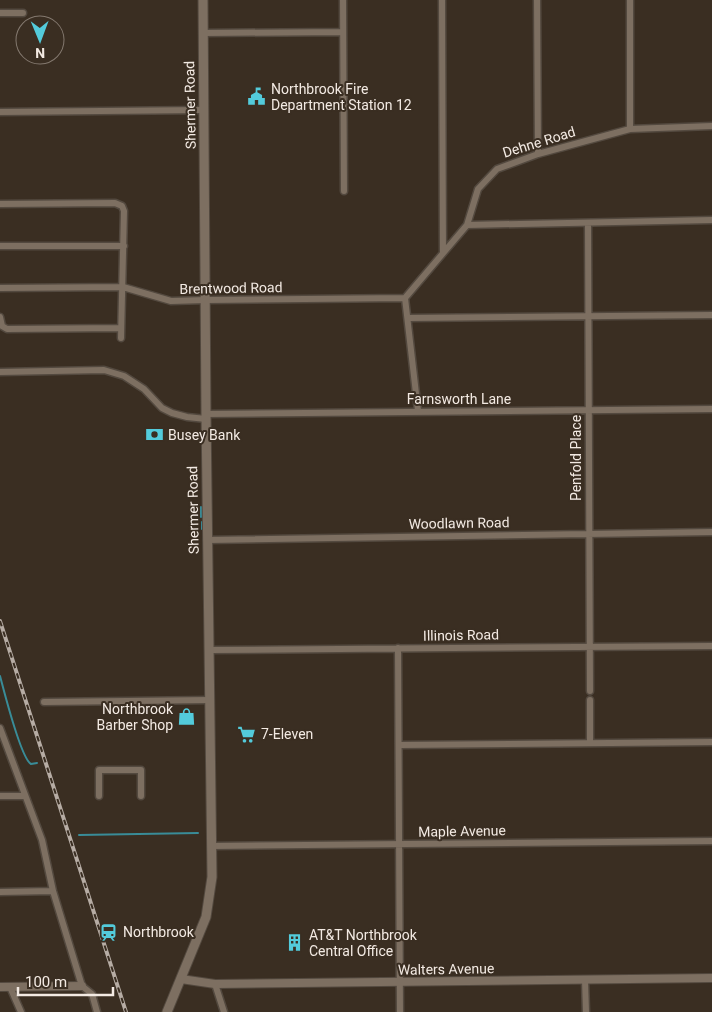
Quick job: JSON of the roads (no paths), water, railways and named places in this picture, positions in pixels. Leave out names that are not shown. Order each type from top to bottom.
[{"type":"main road","name":"Shermer Road","points":[[167,1012],[206,916],[212,877],[203,110],[204,0]]},
{"type":"street","points":[[343,0],[344,191]]},
{"type":"street","points":[[442,0],[443,253]]},
{"type":"street","points":[[537,0],[538,154]]},
{"type":"street","points":[[630,0],[630,129]]},
{"type":"street","points":[[0,13],[23,13]]},
{"type":"street","points":[[203,33],[344,32]]},
{"type":"street","points":[[0,112],[203,110]]},
{"type":"street","name":"Dehne Road","points":[[405,298],[467,225],[478,189],[496,168],[538,154],[630,129],[712,126]]},
{"type":"street","points":[[0,204],[115,203],[122,206],[124,211],[124,246],[121,338]]},
{"type":"street","points":[[467,225],[712,220]]},
{"type":"street","name":"Penfold Place","points":[[588,224],[590,691]]},
{"type":"street","points":[[0,246],[124,246]]},
{"type":"street","name":"Brentwood Road","points":[[0,288],[123,287],[171,301],[405,298]]},
{"type":"street","points":[[405,298],[418,411]]},
{"type":"street","points":[[408,318],[712,315]]},
{"type":"street","points":[[0,317],[2,326],[7,329],[121,328]]},
{"type":"street","name":"Farnsworth Lane","points":[[0,372],[104,370],[117,373],[144,389],[162,408],[179,415],[712,409]]},
{"type":"street","name":"Woodlawn Road","points":[[207,540],[712,532]]},
{"type":"street","name":"Illinois Road","points":[[209,650],[712,646]]},
{"type":"street","points":[[398,648],[400,1012]]},
{"type":"street","points":[[44,702],[210,700]]},
{"type":"street","points":[[590,700],[590,743]]},
{"type":"street","points":[[0,728],[42,840],[53,891],[82,986],[92,994],[97,1012]]},
{"type":"street","points":[[400,745],[712,742]]},
{"type":"street","points":[[99,796],[99,770],[141,770],[141,796]]},
{"type":"street","points":[[0,796],[25,796]]},
{"type":"street","name":"Maple Avenue","points":[[212,846],[712,841]]},
{"type":"street","points":[[0,892],[53,891]]},
{"type":"street","name":"Walters Avenue","points":[[181,979],[215,984],[712,978]]},
{"type":"street","points":[[585,980],[586,1012]]},
{"type":"street","points":[[215,984],[224,1012]]},
{"type":"street","points":[[0,987],[82,986]]},
{"type":"street","points":[[10,987],[21,1012]]},
{"type":"waterway","points":[[201,507],[201,517]]},
{"type":"waterway","points":[[202,522],[202,529]]},
{"type":"waterway","points":[[0,676],[22,750],[31,764],[37,763]]},
{"type":"waterway","points":[[79,835],[198,833]]},
{"type":"railway","points":[[0,621],[126,1012]]},
{"type":"place","name":"Northbrook Fire Department Station 12","points":[[257,97]]},
{"type":"place","name":"Busey Bank","points":[[154,435]]},
{"type":"place","name":"Northbrook Barber Shop","points":[[187,717]]},
{"type":"place","name":"7-Eleven","points":[[247,734]]},
{"type":"place","name":"Northbrook","points":[[109,932]]},
{"type":"place","name":"AT&T Northbrook Central Office","points":[[295,943]]}]
